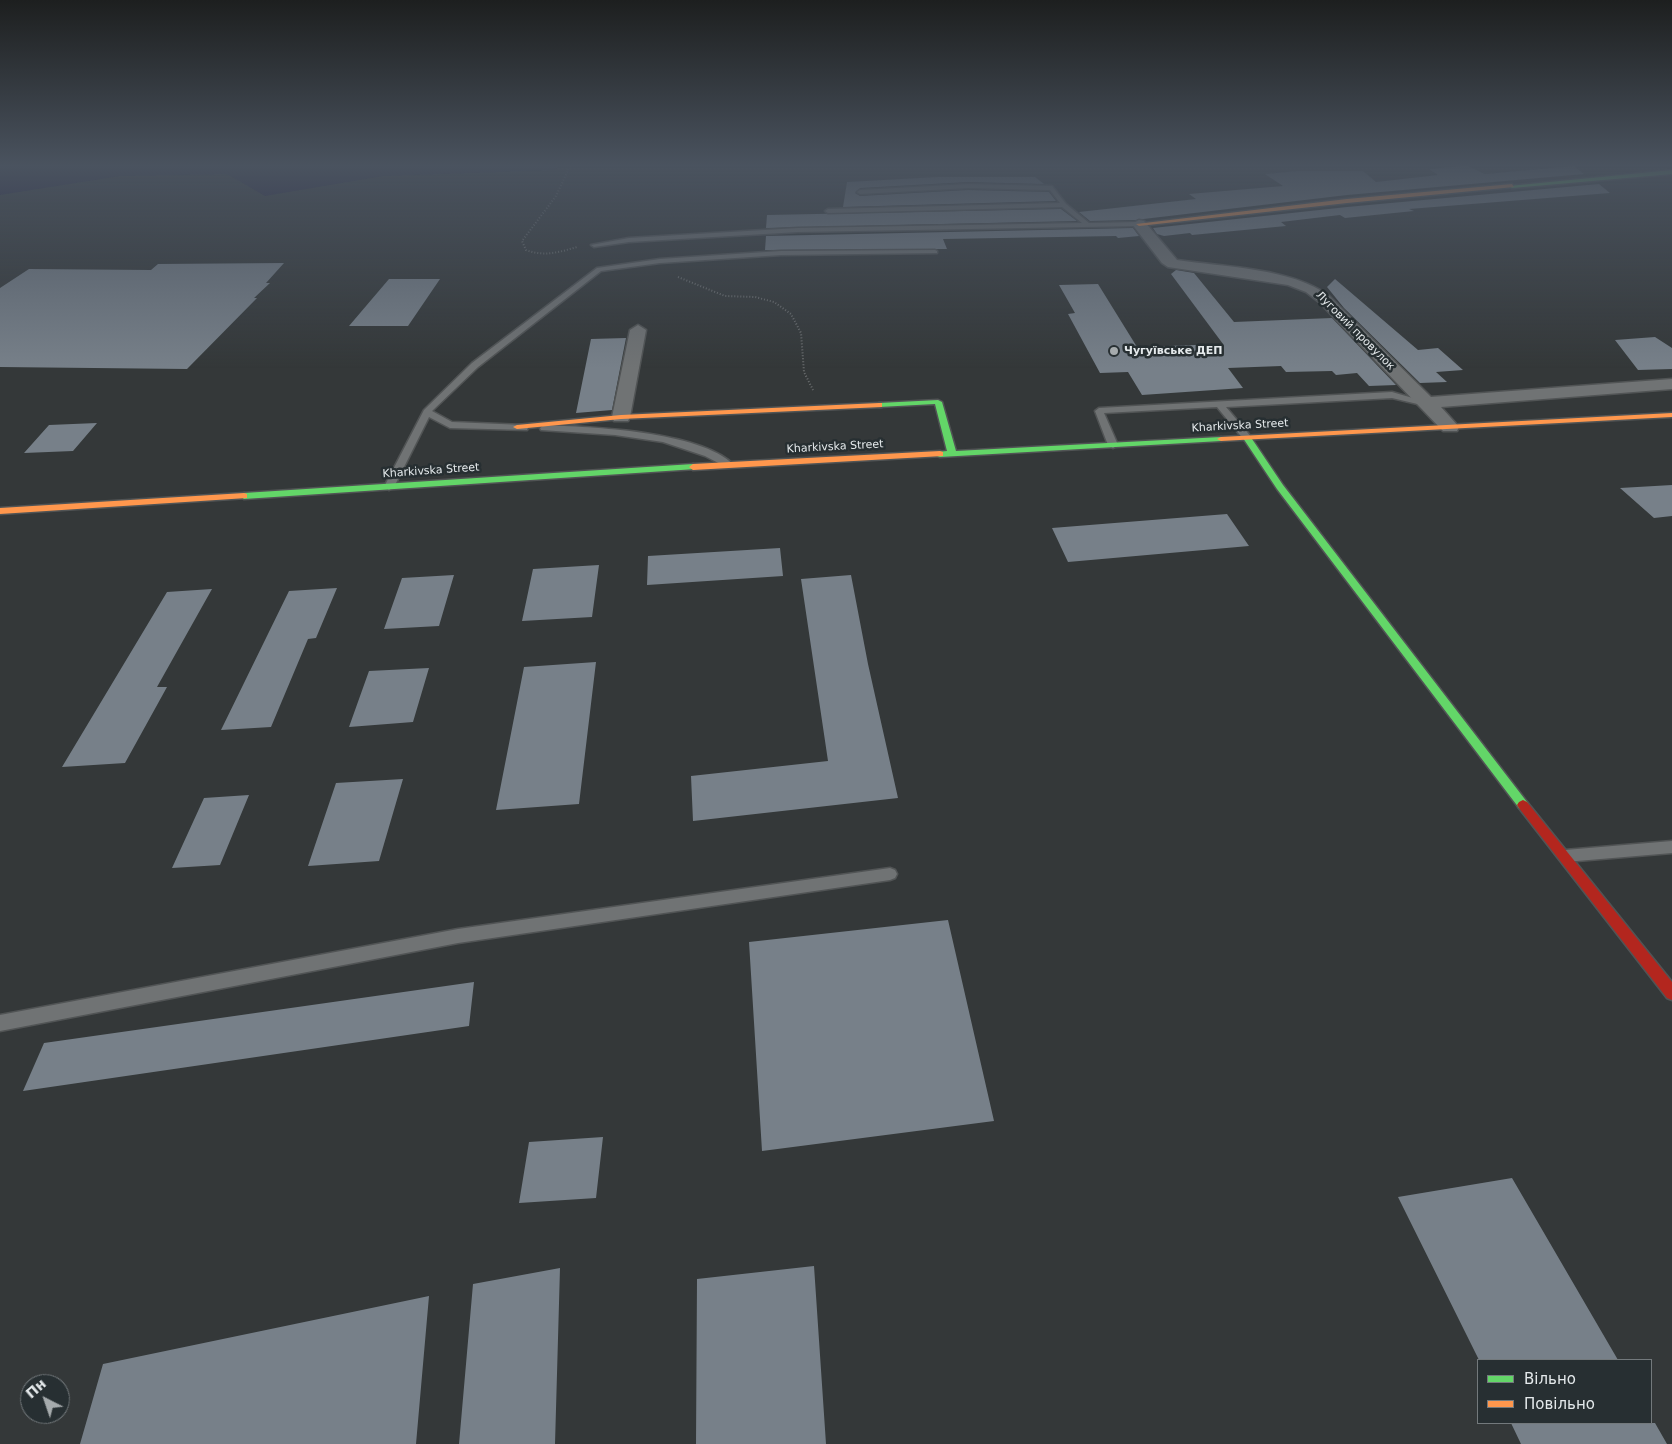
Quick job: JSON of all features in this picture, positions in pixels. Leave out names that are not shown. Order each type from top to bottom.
[{"type":"main road","points":[[517,428],[621,417],[938,402],[952,453]]},
{"type":"main road","name":"Kharkivska Street","points":[[0,511],[729,465],[1672,415]]},
{"type":"main road","points":[[1247,438],[1280,486],[1562,856],[1672,993]]},
{"type":"street","name":"Луговий провулок","points":[[1146,233],[1167,260],[1173,264],[1291,281],[1311,289],[1324,299],[1450,427]]},
{"type":"street","points":[[621,417],[638,330]]},
{"type":"street","points":[[1426,403],[1672,384]]},
{"type":"lane","points":[[594,245],[629,240],[741,233]]},
{"type":"lane","points":[[389,486],[427,412],[475,365],[599,269],[660,261],[781,253],[935,252]]},
{"type":"lane","points":[[1113,445],[1099,411],[1392,395],[1426,403]]},
{"type":"lane","points":[[1220,405],[1247,438]]},
{"type":"lane","points":[[427,412],[450,425],[577,430],[662,438],[711,454],[729,465]]},
{"type":"lane","points":[[1562,856],[1672,848]]},
{"type":"lane","points":[[0,1023],[458,936],[890,874]]},
{"type":"path","points":[[527,233],[522,241],[526,250],[536,254],[594,245]]},
{"type":"path","points":[[660,261],[670,273],[700,287],[725,296],[755,297],[774,302],[791,314],[801,333],[804,372],[813,386],[813,408]]},
{"type":"building","points":[[886,233],[1137,233],[1139,236],[1118,238],[1116,236],[943,239],[947,249],[765,250],[766,236]]},
{"type":"building","points":[[1157,233],[1187,233],[1164,236]]},
{"type":"building","points":[[284,263],[266,283],[270,283],[254,298],[257,298],[187,369],[0,367],[0,288],[29,269],[151,270],[158,264]]},
{"type":"building","points":[[1176,270],[1194,273],[1234,322],[1332,318],[1396,385],[1369,386],[1357,373],[1336,375],[1332,371],[1286,372],[1281,366],[1228,368],[1243,388],[1142,395],[1128,372],[1100,373],[1068,314],[1075,313],[1059,285],[1098,284],[1137,347],[1223,344],[1171,274]]},
{"type":"building","points":[[389,279],[440,279],[408,326],[349,326]]},
{"type":"building","points":[[1335,279],[1418,350],[1438,348],[1463,370],[1436,372],[1447,382],[1420,383],[1344,308],[1327,287]]},
{"type":"building","points":[[1655,337],[1672,348],[1672,369],[1638,370],[1615,340]]},
{"type":"building","points":[[626,338],[612,410],[576,413],[591,339]]},
{"type":"building","points":[[97,423],[73,451],[24,453],[49,425]]},
{"type":"building","points":[[1672,485],[1672,516],[1654,518],[1620,488]]},
{"type":"building","points":[[1227,514],[1249,546],[1068,562],[1052,528]]},
{"type":"building","points":[[780,548],[783,576],[647,585],[648,556]]},
{"type":"building","points":[[599,565],[592,617],[522,621],[533,569]]},
{"type":"building","points":[[454,575],[439,626],[384,629],[402,578]]},
{"type":"building","points":[[851,575],[868,664],[898,798],[693,821],[691,776],[828,761],[801,579]]},
{"type":"building","points":[[337,588],[316,638],[308,639],[271,727],[221,730],[289,591]]},
{"type":"building","points":[[212,589],[157,687],[167,687],[125,763],[62,767],[167,592]]},
{"type":"building","points":[[596,662],[579,804],[496,810],[524,667]]},
{"type":"building","points":[[429,668],[413,722],[349,727],[369,671]]},
{"type":"building","points":[[403,779],[379,861],[308,866],[336,783]]},
{"type":"building","points":[[249,795],[220,865],[172,868],[204,798]]},
{"type":"building","points":[[948,920],[994,1121],[762,1151],[749,942]]},
{"type":"building","points":[[474,982],[469,1026],[23,1091],[44,1043]]},
{"type":"building","points":[[603,1137],[596,1198],[519,1203],[529,1142]]},
{"type":"building","points":[[1512,1178],[1617,1359],[1479,1359],[1398,1197]]},
{"type":"building","points":[[814,1266],[826,1444],[696,1444],[697,1279]]},
{"type":"building","points":[[560,1268],[555,1444],[459,1444],[473,1284]]},
{"type":"building","points":[[429,1296],[416,1444],[80,1444],[103,1364]]},
{"type":"building","points":[[1655,1423],[1667,1444],[1521,1444],[1511,1424]]},
{"type":"traffic: fast","points":[[879,405],[938,402],[952,453]]},
{"type":"traffic: fast","points":[[1247,438],[1280,487],[1523,805]]},
{"type":"traffic: fast","points":[[940,454],[1221,439]]},
{"type":"traffic: fast","points":[[244,496],[693,467]]},
{"type":"traffic: slow","points":[[517,427],[621,417],[879,405]]},
{"type":"traffic: slow","points":[[1221,439],[1672,415]]},
{"type":"traffic: slow","points":[[693,467],[940,454]]},
{"type":"traffic: slow","points":[[0,511],[244,496]]},
{"type":"traffic: jam","points":[[1523,805],[1672,993]]},
{"type":"place","name":"Чугуївське ДЕП","points":[[1114,351]]}]
